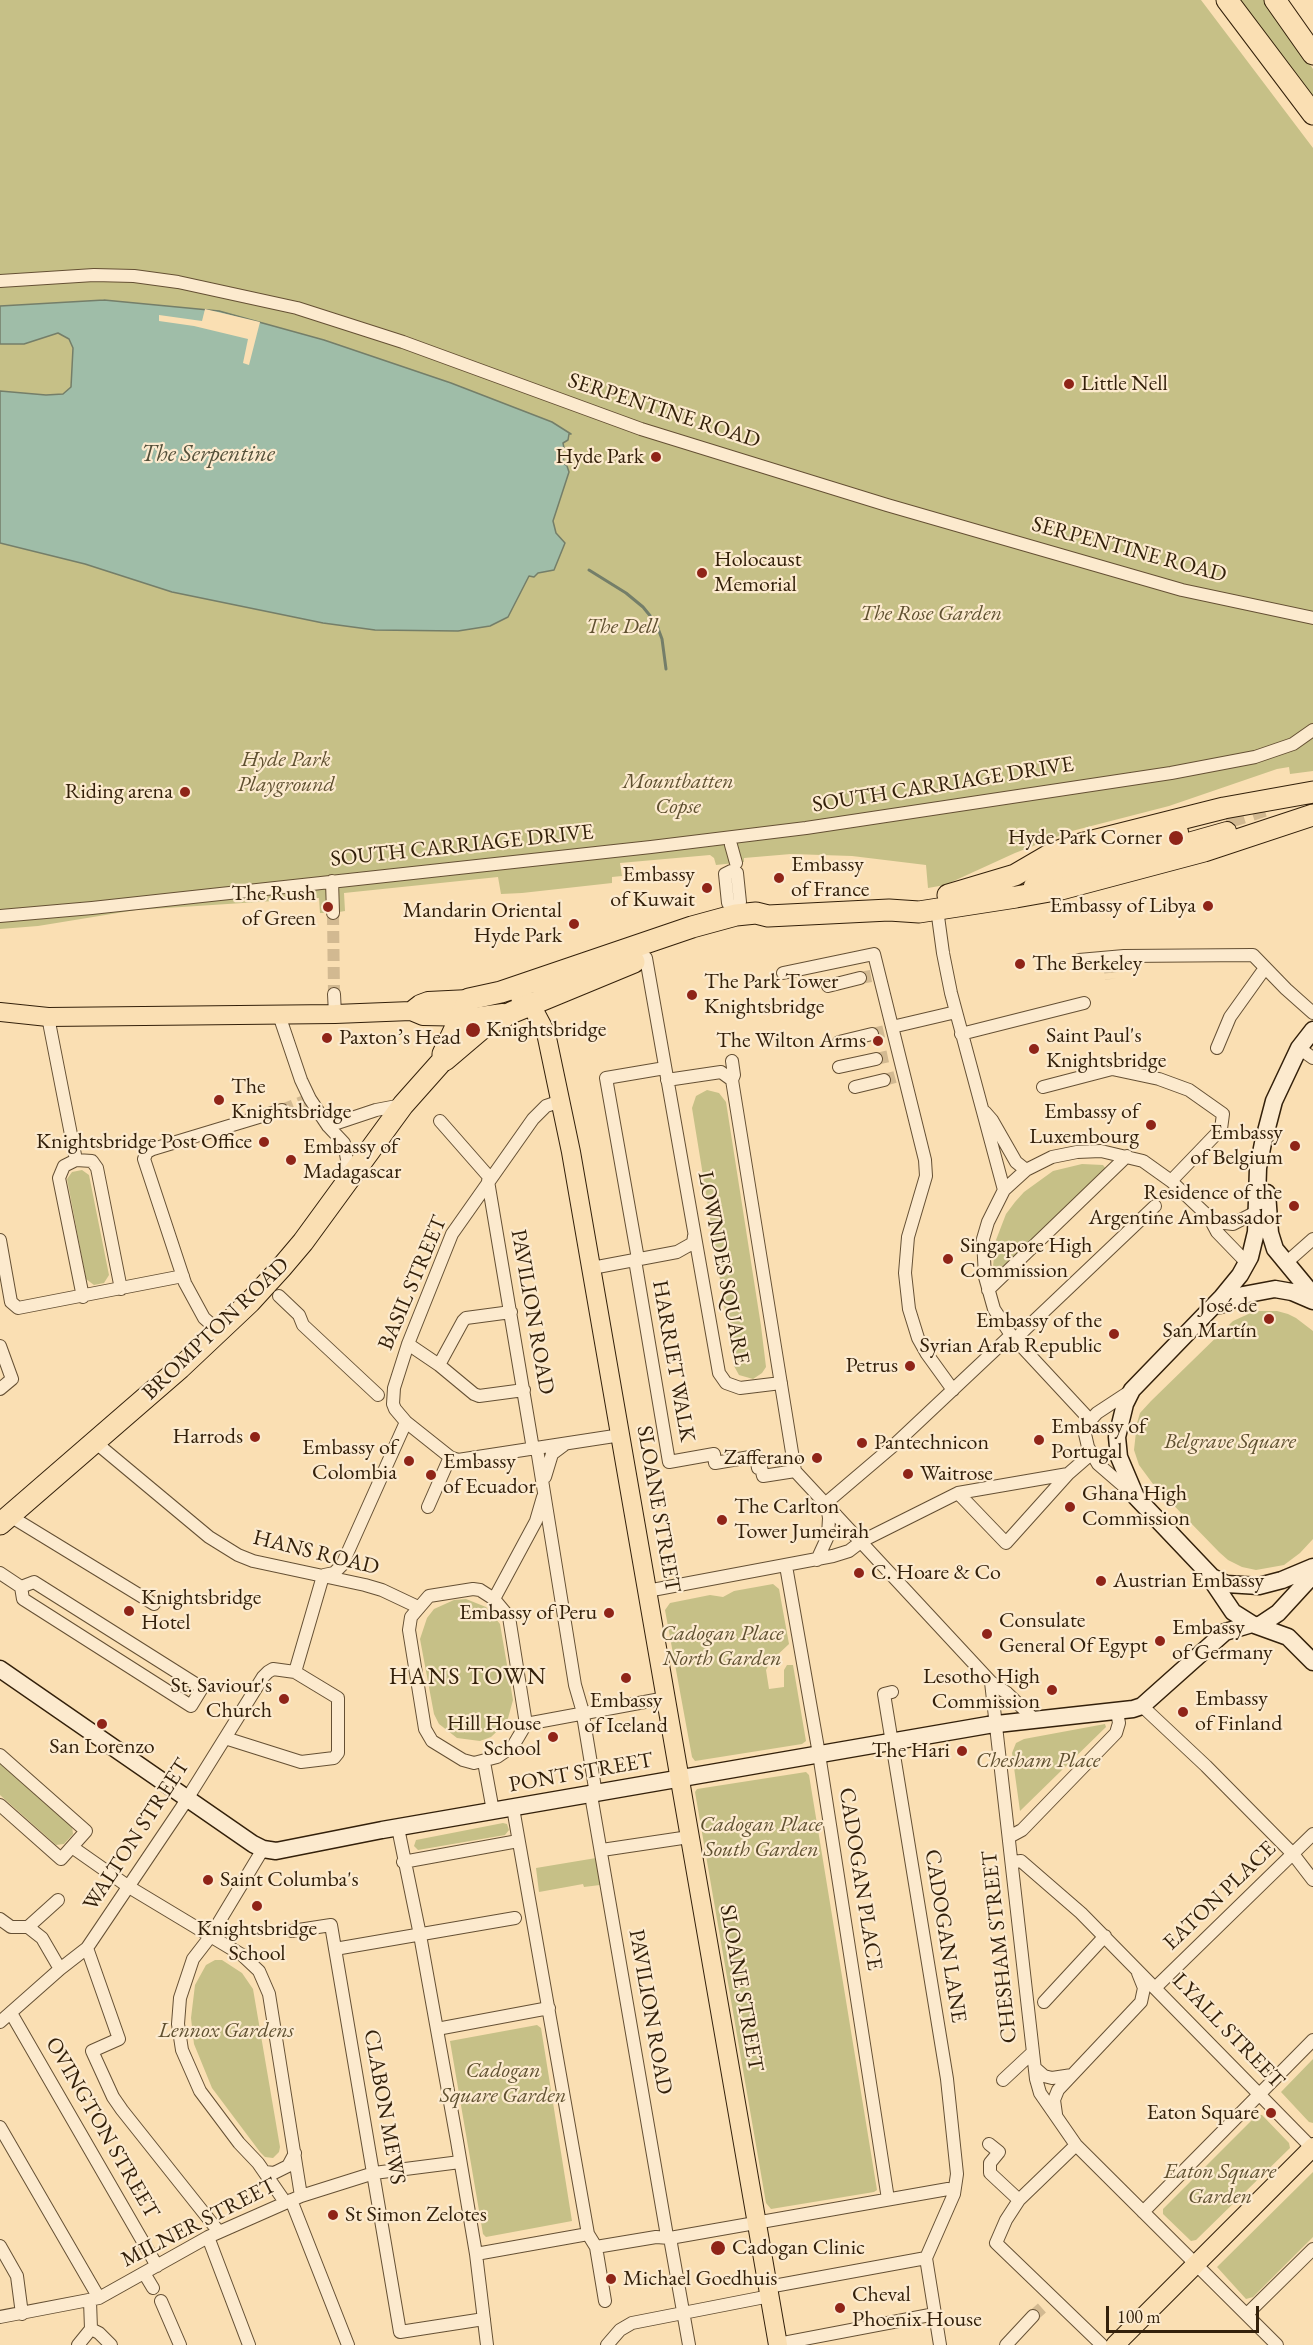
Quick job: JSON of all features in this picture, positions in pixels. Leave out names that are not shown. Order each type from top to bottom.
[{"type":"highway","points":[[1227,0],[1313,114]]},
{"type":"highway","points":[[1275,0],[1313,54]]},
{"type":"highway","points":[[889,910],[917,901],[961,893],[1015,875],[1052,854],[1069,848],[1224,808],[1313,792]]},
{"type":"highway","points":[[465,1008],[501,992],[735,911],[768,916],[889,910],[919,912],[1061,889],[1204,851],[1313,814]]},
{"type":"highway","points":[[442,1060],[485,1026],[523,1008],[646,958],[713,934],[758,923],[768,916]]},
{"type":"highway","points":[[523,1008],[534,996],[545,977]]},
{"type":"highway","name":"BROMPTON ROAD","points":[[5,1520],[220,1332],[288,1260],[403,1105],[442,1060],[442,1054],[465,1008]]},
{"type":"main road","points":[[970,904],[1226,826],[1015,875]]},
{"type":"main road","points":[[0,1011],[48,1017],[279,1015],[411,1011],[423,1017],[465,1008],[523,1008],[525,998],[501,992]]},
{"type":"main road","name":"SLOANE STREET","points":[[523,1008],[546,1032],[561,1101],[592,1268],[778,2344]]},
{"type":"main road","points":[[1313,1030],[1306,1053],[1274,1101],[1260,1154],[1254,1242],[1247,1263],[1233,1284],[1207,1314],[1132,1390],[1121,1417],[1117,1448],[1136,1497],[1206,1572],[1233,1612],[1288,1637],[1313,1662]]},
{"type":"main road","points":[[1267,1129],[1266,1189],[1269,1223],[1275,1249],[1313,1295]]},
{"type":"main road","points":[[1207,1314],[1230,1299],[1266,1290],[1292,1292],[1313,1301]]},
{"type":"main road","points":[[1206,1572],[1226,1584],[1249,1587],[1269,1584],[1313,1567]]},
{"type":"main road","points":[[1222,1634],[1256,1624],[1278,1613],[1313,1575]]},
{"type":"main road","points":[[996,1724],[1117,1712],[1142,1706],[1222,1634],[1233,1612]]},
{"type":"main road","points":[[0,1669],[263,1849]]},
{"type":"main road","name":"PONT STREET","points":[[263,1849],[276,1851],[996,1724]]},
{"type":"main road","points":[[1115,2345],[1313,2148]]},
{"type":"street","name":"SERPENTINE ROAD","points":[[0,281],[94,275],[134,276],[178,282],[297,308],[403,342],[641,429],[888,505],[1182,590],[1313,618]]},
{"type":"street","name":"SOUTH CARRIAGE DRIVE","points":[[0,916],[651,847],[806,828],[1255,757],[1293,744],[1313,730]]},
{"type":"street","points":[[731,845],[736,863]]},
{"type":"street","points":[[332,880],[333,913]]},
{"type":"street","points":[[937,909],[943,953],[961,1034],[985,1112],[984,1122],[1004,1190]]},
{"type":"street","points":[[783,973],[874,954],[870,976],[890,1029],[894,1054],[894,1077],[926,1168],[906,1246],[905,1273],[909,1309],[918,1338],[952,1390]]},
{"type":"street","points":[[1079,960],[1253,955],[1313,1013]]},
{"type":"street","name":"LOWNDES SQUARE","points":[[646,958],[718,1373],[733,1387],[740,1388],[782,1383],[732,1080],[734,1075],[732,1063]]},
{"type":"street","points":[[1217,1048],[1230,1017],[1268,971]]},
{"type":"street","points":[[828,986],[870,976]]},
{"type":"street","points":[[334,994],[335,1014]]},
{"type":"street","points":[[961,1034],[1084,1003]]},
{"type":"street","points":[[890,1029],[956,1012]]},
{"type":"street","points":[[279,1015],[309,1100],[344,1143],[350,1176]]},
{"type":"street","points":[[48,1017],[76,1160]]},
{"type":"street","points":[[839,1042],[873,1034]]},
{"type":"street","points":[[839,1067],[876,1059]]},
{"type":"street","points":[[1044,1087],[1112,1069],[1159,1078],[1189,1090],[1223,1114],[1221,1129],[1171,1181]]},
{"type":"street","points":[[666,1071],[721,1072],[732,1080]]},
{"type":"street","name":"HARRIET WALK","points":[[666,1071],[606,1078],[669,1462],[714,1454],[716,1463],[756,1456],[758,1468],[761,1467],[763,1476],[795,1471]]},
{"type":"street","points":[[855,1087],[894,1077]]},
{"type":"street","name":"BASIL STREET","points":[[394,1402],[408,1344],[452,1234],[538,1112],[546,1106],[561,1101]]},
{"type":"street","points":[[328,1126],[376,1110],[403,1105]]},
{"type":"street","points":[[220,1332],[204,1318],[183,1276],[144,1159],[147,1152],[282,1110]]},
{"type":"street","points":[[985,1112],[1016,1162],[1026,1170]]},
{"type":"street","points":[[440,1121],[489,1179]]},
{"type":"street","points":[[1090,1420],[1013,1337],[993,1309],[983,1256],[983,1239],[988,1222],[1004,1190],[1026,1170],[1052,1157],[1077,1152],[1101,1151],[1128,1156],[1143,1161],[1171,1181],[1209,1217],[1217,1232],[1247,1263]]},
{"type":"street","points":[[988,1290],[1128,1156]]},
{"type":"street","points":[[83,1297],[59,1178],[64,1166],[76,1160],[92,1161],[97,1168],[121,1289]]},
{"type":"street","name":"PAVILION ROAD","points":[[489,1179],[524,1390],[544,1488],[575,1684],[583,1714],[602,1850],[668,2237],[689,2345]]},
{"type":"street","points":[[827,1504],[1155,1206]]},
{"type":"street","points":[[1209,1217],[1228,1224],[1239,1222],[1257,1212]]},
{"type":"street","points":[[592,1268],[677,1252],[693,1243],[694,1236]]},
{"type":"street","points":[[1287,1262],[1313,1239]]},
{"type":"street","points":[[0,1240],[11,1302],[18,1308],[183,1276]]},
{"type":"street","points":[[677,1252],[690,1255],[698,1260]]},
{"type":"street","points":[[279,1296],[299,1315],[303,1325],[378,1395],[378,1401],[381,1403],[394,1402],[406,1422],[450,1457],[458,1460],[621,1435]]},
{"type":"street","points":[[439,1365],[466,1318],[511,1312]]},
{"type":"street","points":[[408,1344],[479,1396],[524,1390]]},
{"type":"street","points":[[0,1346],[12,1379],[0,1389]]},
{"type":"street","points":[[782,1383],[795,1471],[991,1682],[1007,1693],[1036,1721]]},
{"type":"street","points":[[1132,1390],[1106,1406],[1090,1420],[1085,1434],[1091,1454],[1108,1474],[1136,1497]]},
{"type":"street","points":[[225,1738],[301,1762],[334,1758],[338,1753],[338,1698],[295,1672],[323,1575],[334,1573],[342,1565],[406,1422]]},
{"type":"street","name":"HANS ROAD","points":[[95,1442],[209,1537],[238,1555],[253,1561],[382,1590],[418,1607]]},
{"type":"street","points":[[494,1599],[536,1521],[552,1454],[565,1444]]},
{"type":"street","points":[[958,1493],[1006,1543],[1068,1474],[1091,1454]]},
{"type":"street","points":[[428,1507],[450,1457]]},
{"type":"street","points":[[648,1591],[814,1561],[849,1551],[862,1541],[958,1493],[1068,1474]]},
{"type":"street","points":[[814,1561],[828,1536],[827,1504]]},
{"type":"street","points":[[5,1520],[154,1604]]},
{"type":"street","name":"CADOGAN PLACE","points":[[786,1566],[819,1754],[888,2199]]},
{"type":"street","points":[[0,1573],[21,1587],[23,1599],[191,1706],[202,1688],[34,1582],[21,1587]]},
{"type":"street","points":[[472,1589],[480,1590],[505,1609],[509,1617],[526,1724],[513,1746],[497,1757],[474,1763],[432,1741],[425,1729],[409,1630],[411,1617],[418,1607],[429,1596],[472,1589]]},
{"type":"street","name":"WALTON STREET","points":[[0,2022],[87,1948],[187,1799],[268,1672],[273,1669],[295,1672]]},
{"type":"street","points":[[991,1682],[1009,1837],[1022,1831],[1116,1733],[1119,1723],[1117,1712]]},
{"type":"street","name":"CADOGAN LANE","points":[[892,1692],[884,1694],[947,2079],[957,2174],[954,2194],[926,2258]]},
{"type":"street","points":[[526,1724],[666,1698]]},
{"type":"street","points":[[1142,1706],[1293,1854],[1313,1880]]},
{"type":"street","points":[[0,1755],[86,1831],[61,1859],[0,1805]]},
{"type":"street","points":[[484,1762],[493,1811]]},
{"type":"street","points":[[513,1808],[588,2234],[596,2247],[605,2301]]},
{"type":"street","points":[[398,1828],[403,1862],[420,1935],[476,2254],[487,2345]]},
{"type":"street","name":"EATON PLACE","points":[[1156,1987],[1313,1834]]},
{"type":"street","points":[[602,1850],[689,1837]]},
{"type":"street","name":"CHESHAM STREET","points":[[1009,1837],[1035,2068]]},
{"type":"street","points":[[403,1862],[518,1841]]},
{"type":"street","points":[[72,1847],[129,1887],[242,1955],[252,1963],[265,1980],[295,2153],[292,2199]]},
{"type":"street","points":[[263,1849],[210,1937],[193,1959],[180,1998],[178,2024],[182,2050],[200,2091],[239,2143],[292,2199],[348,2345]]},
{"type":"street","name":"LYALL STREET","points":[[1012,1862],[1021,1861],[1081,1913],[1313,2148]]},
{"type":"street","points":[[28,1927],[58,1900]]},
{"type":"street","points":[[335,1949],[515,1918]]},
{"type":"street","points":[[0,1919],[11,1927],[28,1927],[42,1938],[60,1969]]},
{"type":"street","name":"CLABON MEWS","points":[[292,1931],[331,1925],[400,2332],[484,2319]]},
{"type":"street","points":[[1044,2002],[1105,1936]]},
{"type":"street","points":[[87,1948],[119,2039],[92,2051],[122,2110],[214,2234],[249,2345]]},
{"type":"street","name":"LYALL STREET","points":[[1137,1972],[1144,1988],[1141,2002]]},
{"type":"street","points":[[1056,2114],[1054,2100],[1058,2090],[1141,2002],[1157,1997],[1168,2000]]},
{"type":"street","points":[[436,2029],[549,2008]]},
{"type":"street","name":"OVINGTON STREET","points":[[10,2013],[157,2266]]},
{"type":"street","points":[[1143,2212],[1313,2040]]},
{"type":"street","name":"CHESHAM STREET","points":[[1003,2080],[1033,2052]]},
{"type":"street","points":[[1035,2068],[1044,2076],[1052,2078],[1072,2075]]},
{"type":"street","points":[[1035,2068],[1040,2093],[1076,2145],[1277,2345]]},
{"type":"street","points":[[0,2127],[94,2300],[91,2329],[78,2345]]},
{"type":"street","points":[[989,2144],[999,2152],[990,2163],[990,2173],[1019,2200]]},
{"type":"street","points":[[1076,2145],[1019,2200],[1006,2220],[996,2243],[1047,2302],[1102,2345]]},
{"type":"street","points":[[265,2172],[283,2169],[291,2162],[295,2153]]},
{"type":"street","name":"MILNER STREET","points":[[0,2318],[94,2300],[214,2234],[292,2199],[374,2173],[460,2162]]},
{"type":"street","points":[[596,2247],[758,2223],[948,2189],[954,2194]]},
{"type":"street","points":[[476,2254],[588,2234]]},
{"type":"street","points":[[0,2247],[17,2276],[22,2314]]},
{"type":"street","points":[[1247,2314],[1313,2249]]},
{"type":"street","points":[[609,2344],[620,2330],[632,2323],[926,2258],[940,2345]]},
{"type":"street","points":[[144,2273],[153,2288]]},
{"type":"street","points":[[160,2301],[180,2345]]},
{"type":"street","points":[[778,2344],[935,2314]]},
{"type":"street","points":[[1006,2345],[1034,2316]]},
{"type":"street","points":[[91,2329],[99,2333],[111,2345]]},
{"type":"green space","name":"Hyde Park","points":[[0,0],[1201,0],[1313,148],[1313,771],[1290,774],[1289,767],[1277,769],[1169,806],[1072,831],[1015,853],[945,885],[928,888],[926,865],[852,856],[791,854],[744,858],[744,862],[716,865],[714,858],[710,855],[620,863],[622,876],[612,877],[612,883],[522,893],[501,894],[498,877],[344,893],[345,911],[333,913],[320,913],[319,898],[136,910],[38,926],[0,929]]},
{"type":"green space","points":[[1235,0],[1266,0],[1313,69],[1313,103]]},
{"type":"green space","points":[[707,1090],[719,1093],[726,1102],[766,1367],[753,1379],[739,1375],[734,1366],[692,1108],[696,1096]]},
{"type":"green space","points":[[1082,1164],[1103,1165],[1106,1169],[997,1273],[993,1266],[996,1240],[1006,1214],[1015,1202],[1024,1192],[1053,1171]]},
{"type":"green space","points":[[82,1170],[89,1175],[109,1275],[104,1283],[94,1285],[86,1279],[67,1179],[72,1172]]},
{"type":"green space","name":"Belgrave Square","points":[[1255,1311],[1277,1311],[1288,1314],[1313,1331],[1313,1539],[1284,1565],[1256,1570],[1242,1567],[1219,1552],[1153,1484],[1139,1465],[1134,1450],[1140,1413],[1233,1321]]},
{"type":"green space","name":"Cadogan Place North Garden","points":[[773,1584],[779,1589],[789,1644],[771,1661],[766,1670],[769,1689],[784,1687],[784,1670],[787,1665],[793,1665],[806,1741],[802,1744],[695,1761],[692,1757],[665,1610],[670,1603],[710,1595],[723,1597],[734,1591]]},
{"type":"green space","points":[[466,1599],[486,1607],[500,1624],[513,1700],[507,1722],[491,1737],[480,1741],[457,1738],[439,1724],[434,1714],[420,1639],[427,1618],[434,1609],[454,1600]]},
{"type":"green space","name":"Chesham Place","points":[[1105,1724],[1106,1727],[1020,1811],[1012,1753],[1016,1743],[1024,1739]]},
{"type":"green space","points":[[0,1762],[72,1826],[73,1834],[64,1844],[56,1845],[0,1795]]},
{"type":"green space","name":"Cadogan Place South Garden","points":[[806,1772],[809,1775],[877,2190],[771,2209],[766,2203],[695,1792],[697,1789]]},
{"type":"green space","points":[[507,1824],[509,1830],[505,1835],[418,1850],[414,1846],[416,1840]]},
{"type":"green space","points":[[596,1858],[600,1885],[584,1887],[583,1884],[539,1892],[536,1868]]},
{"type":"green space","name":"Lennox Gardens","points":[[215,1960],[222,1960],[242,1973],[253,1989],[280,2147],[279,2152],[273,2158],[265,2157],[260,2152],[212,2088],[194,2044],[191,2018],[195,1985],[206,1965]]},
{"type":"green space","name":"Cadogan Square Garden","points":[[537,2025],[541,2028],[572,2221],[486,2237],[483,2234],[450,2041]]},
{"type":"green space","name":"Eaton Square Garden","points":[[1313,2059],[1313,2123],[1309,2122],[1281,2092]]},
{"type":"green space","name":"Eaton Square Garden","points":[[1257,2115],[1262,2115],[1289,2143],[1290,2148],[1196,2240],[1191,2241],[1163,2214],[1163,2209]]},
{"type":"green space","name":"Eaton Square Garden","points":[[1313,2172],[1313,2237],[1253,2297],[1246,2299],[1217,2267]]},
{"type":"water","name":"The Serpentine","points":[[104,300],[219,311],[324,340],[451,383],[552,422],[571,434],[563,443],[564,448],[561,453],[564,457],[563,463],[569,472],[553,521],[556,533],[565,543],[554,570],[538,573],[534,577],[529,576],[508,617],[490,626],[458,631],[375,630],[323,623],[172,592],[85,564],[0,543],[0,391],[46,395],[63,394],[71,387],[73,348],[69,339],[58,333],[24,344],[0,344],[0,306]]},
{"type":"pier","points":[[205,309],[260,322],[249,365],[243,363],[248,339],[194,326],[159,321],[159,315],[202,321]]},
{"type":"waterway","name":"The Dell","points":[[589,570],[626,593],[643,607],[656,623],[662,639],[666,669]]},
{"type":"tunnel","points":[[1226,820],[1264,808]]},
{"type":"tunnel","points":[[333,913],[334,994]]},
{"type":"tunnel","points":[[1109,961],[1111,979]]},
{"type":"tunnel","points":[[860,978],[871,976]]},
{"type":"tunnel","points":[[872,1034],[885,1031]]},
{"type":"tunnel","points":[[876,1059],[890,1056]]},
{"type":"tunnel","points":[[884,1080],[895,1077]]},
{"type":"tunnel","points":[[282,1110],[307,1100]]},
{"type":"tunnel","points":[[1033,2316],[1043,2307]]},
{"type":"place","name":"Little Nell","points":[[1069,384]]},
{"type":"place","name":"Hyde Park","points":[[656,457]]},
{"type":"place","name":"Holocaust Memorial","points":[[702,573]]},
{"type":"place","name":"Riding arena","points":[[185,792]]},
{"type":"place","name":"Hyde Park Corner","points":[[1176,838]]},
{"type":"place","name":"Embassy of France","points":[[779,878]]},
{"type":"place","name":"Embassy of Kuwait","points":[[707,888]]},
{"type":"place","name":"Embassy of Libya","points":[[1208,906]]},
{"type":"place","name":"The Rush of Green","points":[[328,907]]},
{"type":"place","name":"Mandarin Oriental Hyde Park","points":[[574,924]]},
{"type":"place","name":"The Berkeley","points":[[1020,964]]},
{"type":"place","name":"The Park Tower Knightsbridge","points":[[692,995]]},
{"type":"place","name":"Knightsbridge","points":[[473,1030]]},
{"type":"place","name":"Paxton’s Head","points":[[327,1038]]},
{"type":"place","name":"The Wilton Arms","points":[[878,1041]]},
{"type":"place","name":"Saint Paul's Knightsbridge","points":[[1034,1049]]},
{"type":"place","name":"The Knightsbridge","points":[[219,1100]]},
{"type":"place","name":"Embassy of Luxembourg","points":[[1151,1125]]},
{"type":"place","name":"Knightsbridge Post Office","points":[[264,1142]]},
{"type":"place","name":"Embassy of Belgium","points":[[1295,1146]]},
{"type":"place","name":"Embassy of Madagascar","points":[[291,1160]]},
{"type":"place","name":"Residence of the Argentine Ambassador","points":[[1294,1206]]},
{"type":"place","name":"Singapore High Commission","points":[[948,1259]]},
{"type":"place","name":"José de San Martín","points":[[1269,1319]]},
{"type":"place","name":"Embassy of the Syrian Arab Republic","points":[[1114,1334]]},
{"type":"place","name":"Petrus","points":[[910,1366]]},
{"type":"place","name":"Harrods","points":[[255,1437]]},
{"type":"place","name":"Embassy of Portugal","points":[[1039,1440]]},
{"type":"place","name":"Pantechnicon","points":[[862,1443]]},
{"type":"place","name":"Zafferano","points":[[817,1458]]},
{"type":"place","name":"Embassy of Colombia","points":[[409,1461]]},
{"type":"place","name":"Waitrose","points":[[908,1474]]},
{"type":"place","name":"Embassy of Ecuador","points":[[431,1475]]},
{"type":"place","name":"Ghana High Commission","points":[[1070,1507]]},
{"type":"place","name":"The Carlton Tower Jumeirah","points":[[722,1520]]},
{"type":"place","name":"C. Hoare & Co","points":[[859,1573]]},
{"type":"place","name":"Austrian Embassy","points":[[1101,1581]]},
{"type":"place","name":"Knightsbridge Hotel","points":[[129,1611]]},
{"type":"place","name":"Embassy of Peru","points":[[609,1613]]},
{"type":"place","name":"Consulate General Of Egypt","points":[[987,1634]]},
{"type":"place","name":"Embassy of Germany","points":[[1160,1641]]},
{"type":"place","name":"Embassy of Iceland","points":[[626,1678]]},
{"type":"place","name":"Lesotho High Commission","points":[[1052,1690]]},
{"type":"place","name":"St. Saviour's Church","points":[[284,1699]]},
{"type":"place","name":"Embassy of Finland","points":[[1183,1712]]},
{"type":"place","name":"San Lorenzo","points":[[102,1724]]},
{"type":"place","name":"Hill House School","points":[[553,1737]]},
{"type":"place","name":"The Hari","points":[[962,1751]]},
{"type":"place","name":"Saint Columba's","points":[[208,1880]]},
{"type":"place","name":"Knightsbridge School","points":[[257,1906]]},
{"type":"place","name":"Eaton Square","points":[[1271,2113]]},
{"type":"place","name":"St Simon Zelotes","points":[[333,2215]]},
{"type":"place","name":"Cadogan Clinic","points":[[718,2248]]},
{"type":"place","name":"Michael Goedhuis","points":[[611,2279]]},
{"type":"place","name":"Cheval Phoenix House","points":[[840,2308]]},
{"type":"district","name":"HANS TOWN","points":[[468,1677]]},
{"type":"park label","name":"The Rose Garden","points":[[931,614]]},
{"type":"park label","name":"Hyde Park Playground","points":[[286,772]]},
{"type":"park label","name":"Mountbatten Copse","points":[[678,794]]}]
